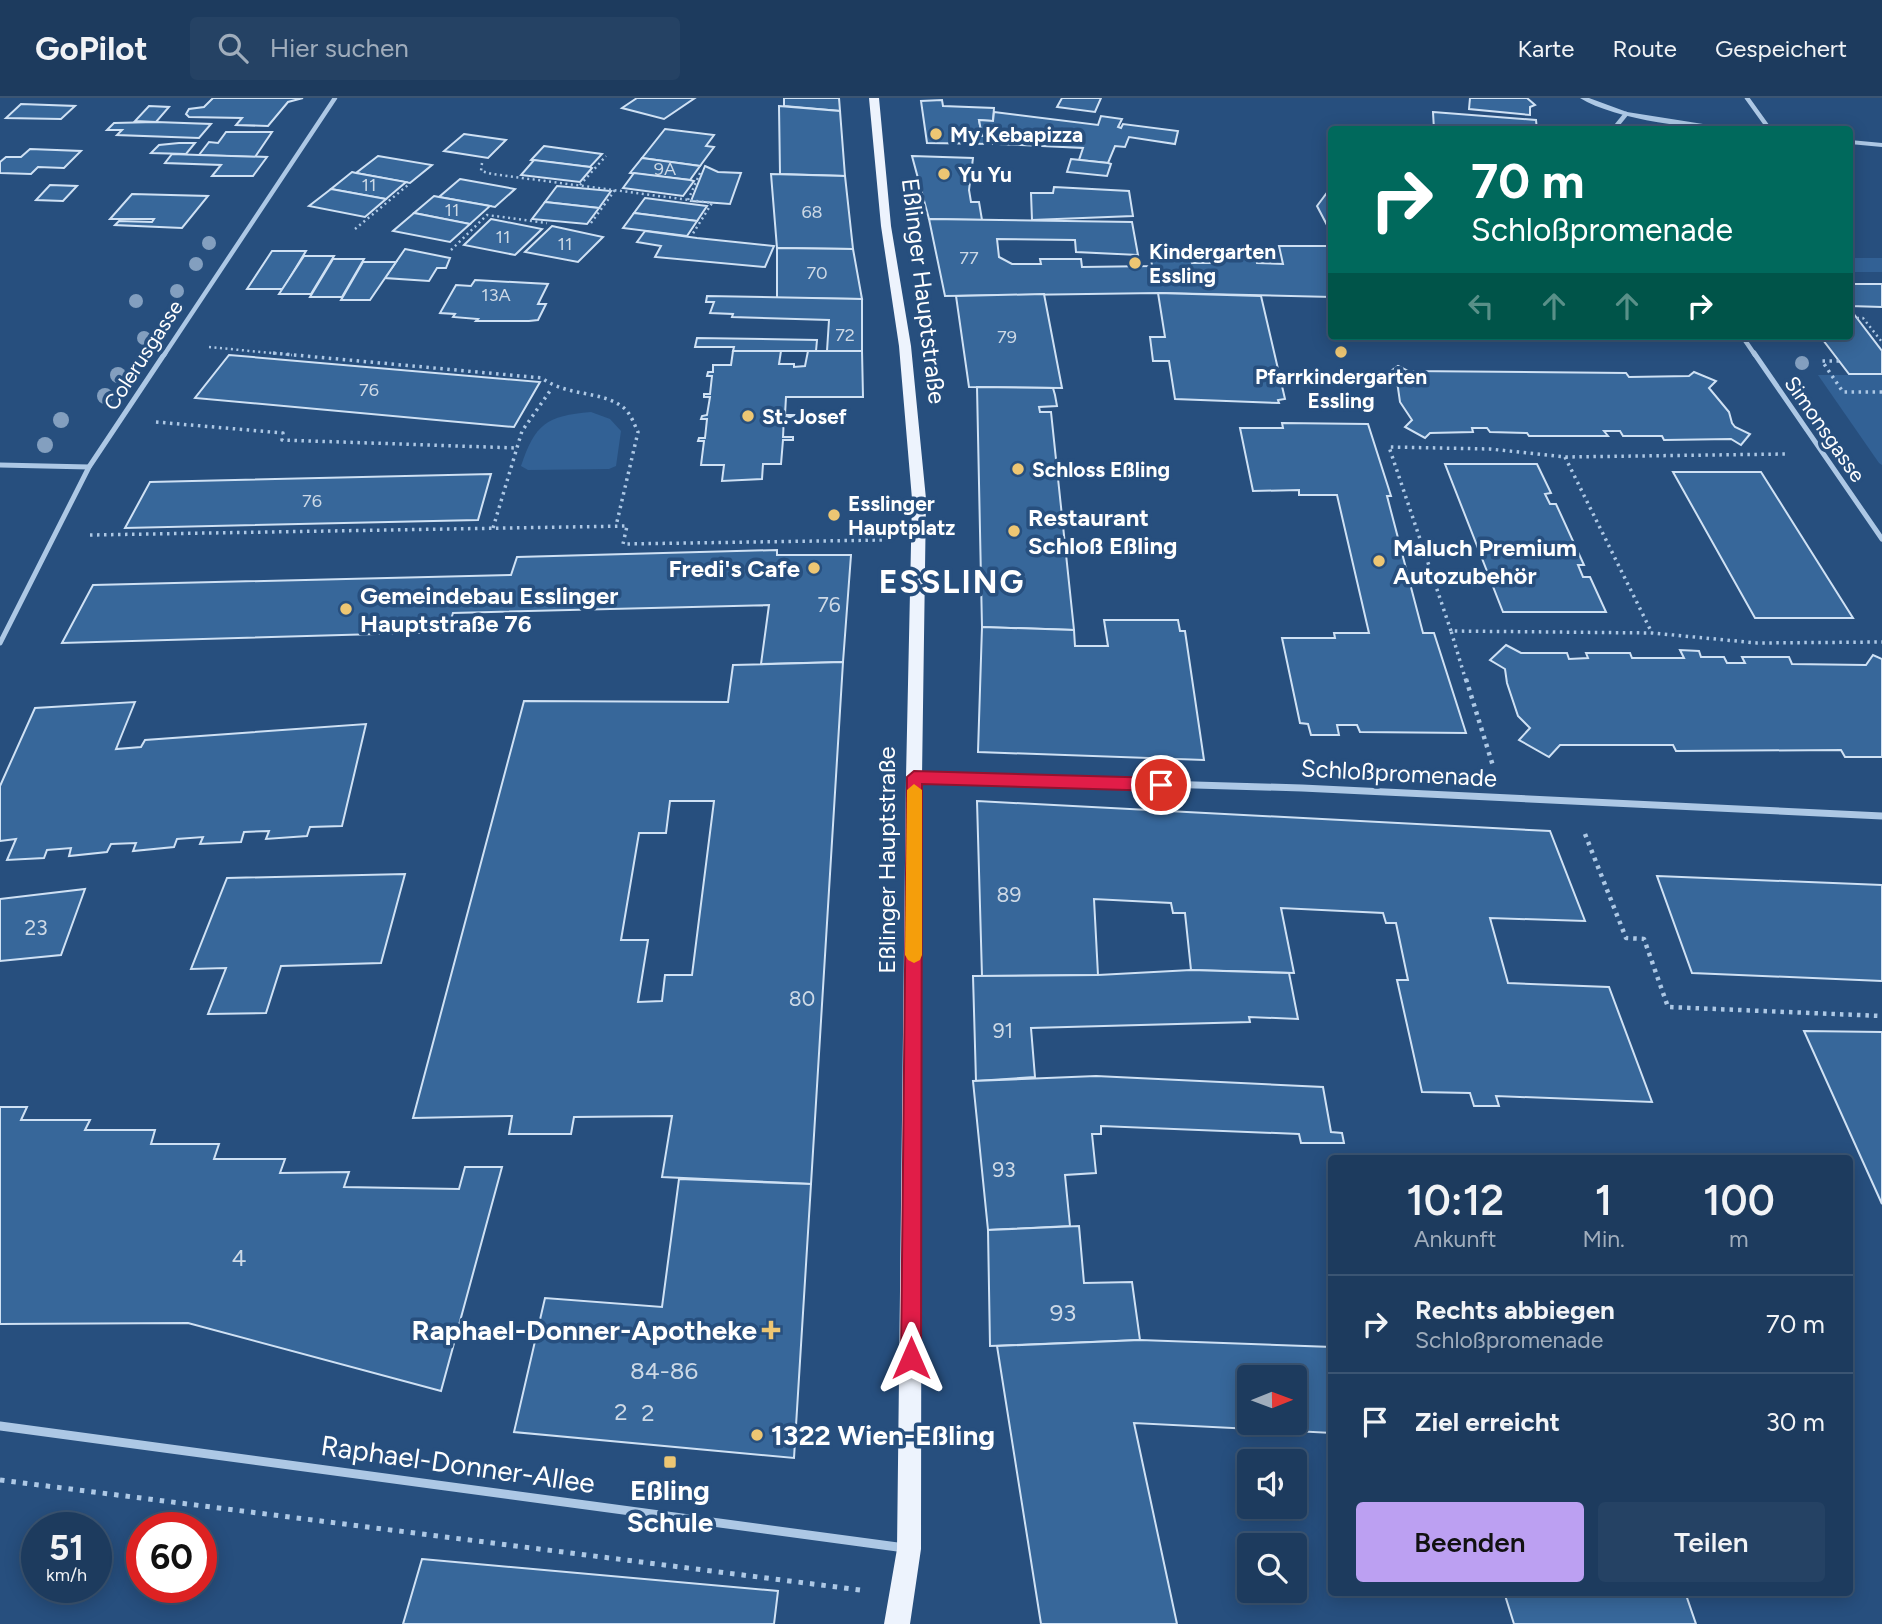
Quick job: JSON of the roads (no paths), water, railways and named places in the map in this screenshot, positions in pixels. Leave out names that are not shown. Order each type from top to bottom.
[{"type":"main road","name":"Eßlinger Hauptstraße","points":[[874,98],[886,226],[905,346],[919,499],[914,777],[909,1549],[897,1624]]},
{"type":"street","name":"Colerusgasse","points":[[0,643],[89,467],[335,98]]},
{"type":"street","points":[[1583,98],[1626,114],[1710,126]]},
{"type":"street","points":[[1747,98],[1767,126]]},
{"type":"street","points":[[1616,126],[1626,114]]},
{"type":"street","points":[[1853,142],[1882,145]]},
{"type":"street","name":"Simonsgasse","points":[[1745,340],[1882,539]]},
{"type":"street","points":[[0,466],[89,467]]},
{"type":"street","name":"Schloßpromenade","points":[[914,777],[1302,788],[1882,816]]},
{"type":"street","name":"Raphael-Donner-Allee","points":[[0,1426],[909,1549]]},
{"type":"place","name":"My Kebapizza","points":[[936,134]]},
{"type":"place","name":"Yu Yu","points":[[944,174]]},
{"type":"place","name":"Kindergarten Essling","points":[[1135,263]]},
{"type":"place","name":"Pfarrkindergarten Essling","points":[[1341,352]]},
{"type":"place","name":"St. Josef","points":[[748,416]]},
{"type":"place","name":"Schloss Eßling","points":[[1018,469]]},
{"type":"place","name":"Esslinger Hauptplatz","points":[[834,515]]},
{"type":"place","name":"Restaurant Schloß Eßling","points":[[1014,531]]},
{"type":"place","name":"Maluch Premium Autozubehör","points":[[1379,561]]},
{"type":"place","name":"Fredi's Cafe","points":[[814,568]]},
{"type":"place","name":"Gemeindebau Esslinger Hauptstraße 76","points":[[346,609]]},
{"type":"place","name":"Raphael-Donner-Apotheke","points":[[771,1330]]},
{"type":"place","name":"1322 Wien-Eßling","points":[[757,1435]]},
{"type":"place","name":"Eßling Schule","points":[[670,1462]]},
{"type":"district","name":"ESSLING","points":[[952,582]]}]
